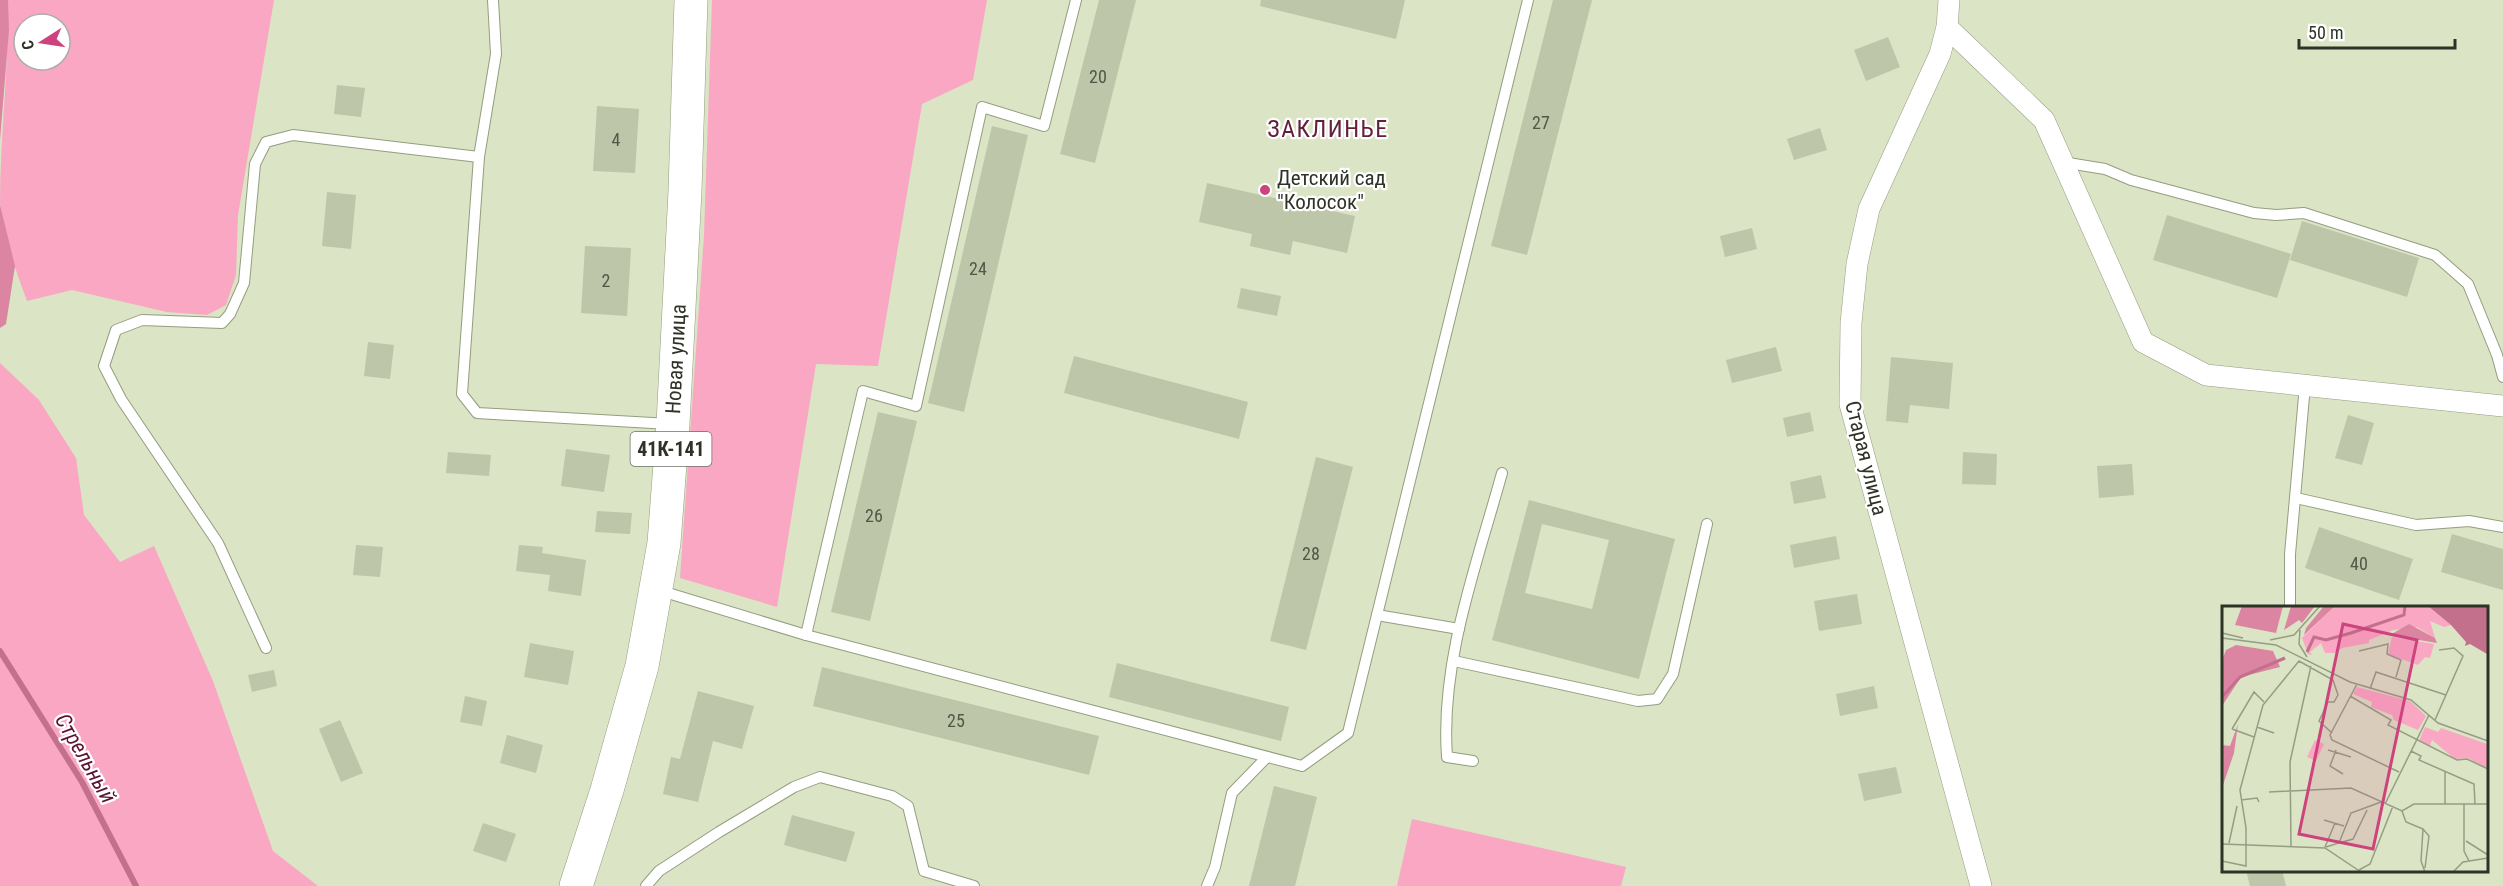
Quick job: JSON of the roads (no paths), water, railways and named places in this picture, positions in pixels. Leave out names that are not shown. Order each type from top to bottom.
[{"type":"main road","name":"Новая улица","points":[[576,886],[607,790],[642,666],[663,543],[673,424],[685,191],[691,0]]},
{"type":"street","name":"Старая улица","points":[[1949,0],[1947,27],[1940,54],[1869,209],[1857,264],[1851,323],[1850,404],[1981,886]]},
{"type":"street","points":[[1947,27],[2044,120],[2143,342],[2206,375],[2503,406]]},
{"type":"lane","points":[[493,0],[495,54],[479,157],[462,394],[477,413],[673,424]]},
{"type":"lane","points":[[806,635],[863,391],[916,406],[982,107],[1044,126],[1076,0]]},
{"type":"lane","points":[[655,589],[806,635],[1302,766],[1348,733],[1528,0]]},
{"type":"lane","points":[[266,648],[218,543],[121,399],[104,366],[116,330],[142,320],[222,323],[230,314],[244,283],[255,164],[266,142],[293,135],[479,157]]},
{"type":"lane","points":[[2062,162],[2105,169],[2131,180],[2254,213],[2276,215],[2304,213],[2435,255],[2468,284],[2497,355],[2503,376]]},
{"type":"lane","points":[[2290,606],[2290,554],[2305,385]]},
{"type":"lane","points":[[1473,761],[1447,757],[1445,723],[1459,629],[1502,473]]},
{"type":"lane","points":[[2296,498],[2416,525],[2469,521],[2503,527]]},
{"type":"lane","points":[[1454,661],[1638,700],[1657,699],[1673,674],[1707,524]]},
{"type":"lane","points":[[1377,615],[1459,629]]},
{"type":"lane","points":[[1207,886],[1215,867],[1233,793],[1267,757]]},
{"type":"lane","points":[[646,886],[658,871],[719,832],[794,787],[820,777],[892,796],[908,806],[924,871],[974,886]]},
{"type":"waterway","name":"Стрельный","points":[[0,651],[82,782],[136,886]]},
{"type":"place","name":"Детский сад \"Колосок\"","points":[[1265,190]]},
{"type":"district","name":"ЗАКЛИНЬЕ","points":[[1328,129]]}]
